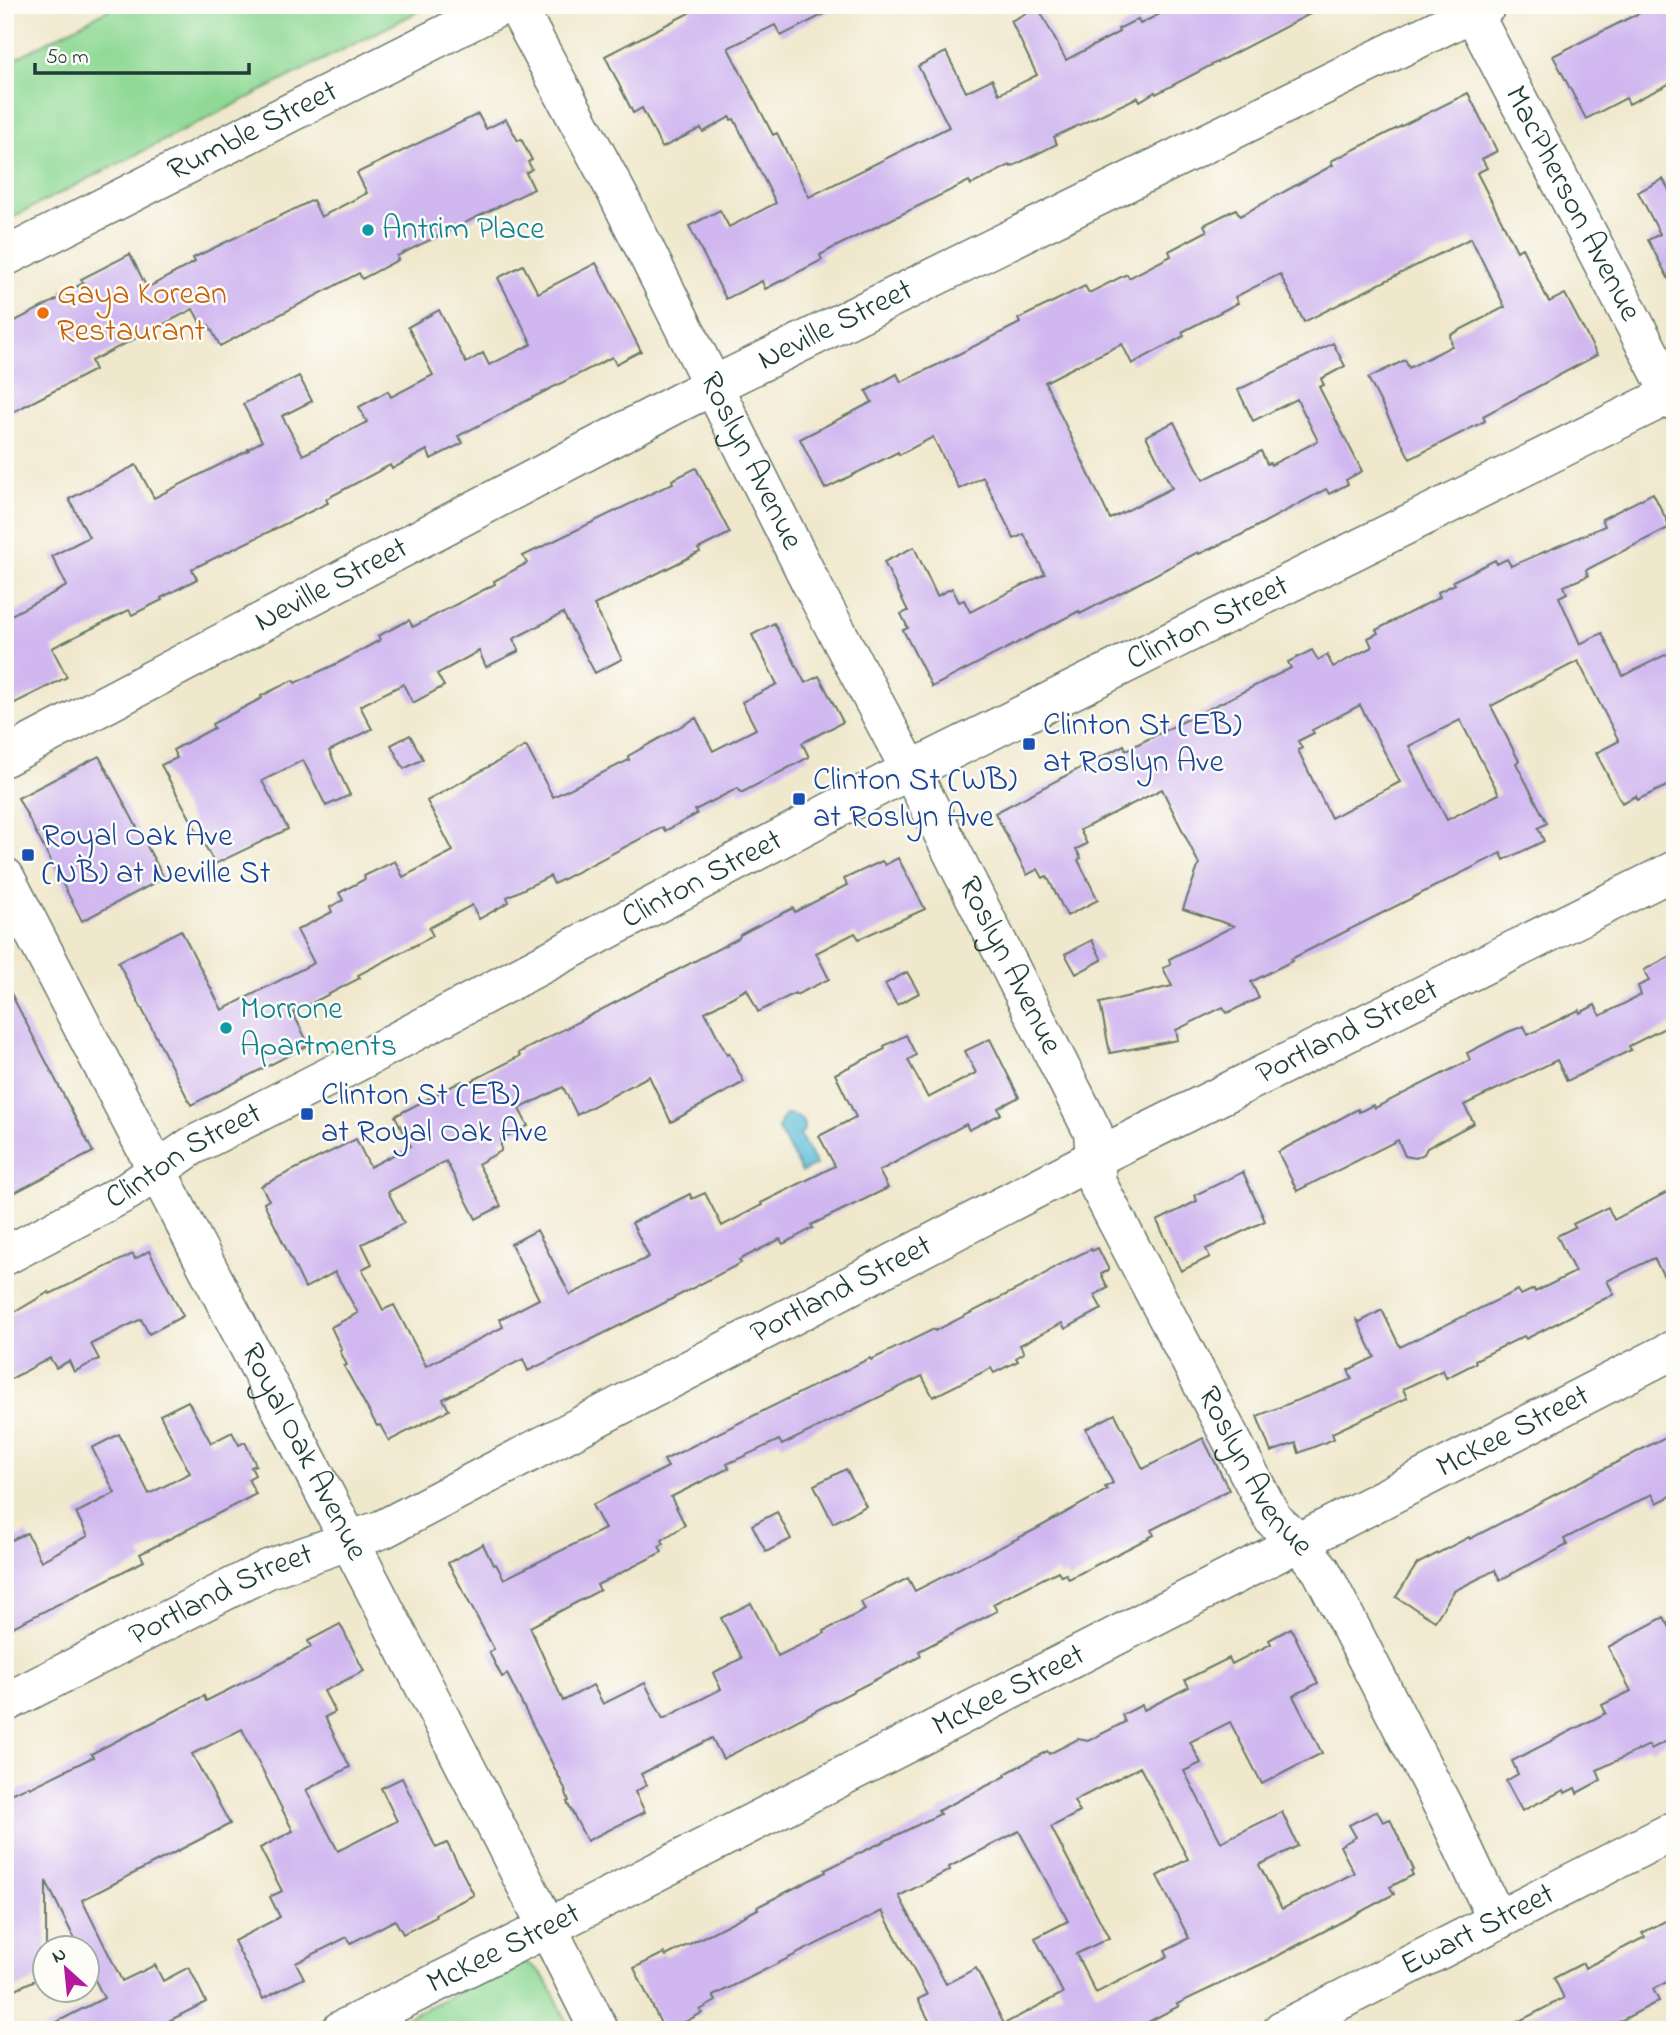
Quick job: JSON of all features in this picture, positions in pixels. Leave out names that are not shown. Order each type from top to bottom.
[{"type":"street","name":"Rumble Street","points":[[5,257],[503,5]]},
{"type":"street","name":"Roslyn Avenue","points":[[516,5],[618,195],[810,581],[910,771],[1093,1132],[1097,1183],[1131,1251],[1273,1519],[1297,1541],[1321,1570],[1448,1816],[1497,1920]]},
{"type":"street","name":"Neville Street","points":[[5,757],[713,385],[1476,7]]},
{"type":"street","name":"MacPherson Avenue","points":[[1476,7],[1673,396]]},
{"type":"street","name":"Clinton Street","points":[[5,1256],[128,1191],[192,1146],[344,1069],[910,771],[1673,396]]},
{"type":"street","name":"Portland Street","points":[[5,1703],[268,1569],[394,1523],[1095,1158],[1675,870]]},
{"type":"street","name":"Royal Oak Avenue","points":[[5,877],[599,2030]]},
{"type":"street","name":"McKee Street","points":[[341,2030],[547,1928],[1675,1349]]},
{"type":"street","name":"Ewart Street","points":[[1282,2030],[1675,1830]]},
{"type":"green space","points":[[117,5],[431,5],[5,221],[5,64]]},
{"type":"green space","points":[[525,1963],[540,1972],[570,2030],[382,2030],[513,1965]]},
{"type":"water","points":[[788,1114],[802,1120],[804,1130],[800,1135],[816,1165],[802,1172],[778,1129],[783,1117]]},
{"type":"building","points":[[692,5],[842,5],[781,36],[775,25],[728,48],[773,135],[777,133],[809,197],[949,127],[918,66],[946,52],[966,92],[992,79],[999,94],[1037,75],[1011,21],[1038,7],[1066,60],[1138,19],[1140,24],[1177,5],[1327,5],[1156,94],[1155,92],[1140,101],[1138,97],[1054,137],[1057,144],[1011,167],[1010,165],[971,185],[969,181],[833,248],[820,255],[822,260],[765,289],[762,281],[726,299],[689,226],[720,210],[729,227],[776,203],[734,119],[731,120],[730,117],[703,132],[701,128],[662,148],[642,108],[633,113],[605,56],[689,13]]},
{"type":"building","points":[[1655,5],[1670,5],[1675,14],[1675,81],[1629,104],[1626,98],[1586,119],[1553,56]]},
{"type":"building","points":[[1468,93],[1497,151],[1482,159],[1487,168],[1477,173],[1517,251],[1522,248],[1549,302],[1565,294],[1597,355],[1483,416],[1485,421],[1410,459],[1368,378],[1405,360],[1409,368],[1452,346],[1450,335],[1505,307],[1471,238],[1304,322],[1280,274],[1235,297],[1238,303],[1182,332],[1184,336],[1132,364],[1122,344],[1082,363],[1045,382],[1110,519],[1172,488],[1146,436],[1174,422],[1203,480],[1261,451],[1267,464],[1271,465],[1318,441],[1297,399],[1253,421],[1238,390],[1333,343],[1345,366],[1321,379],[1324,385],[1319,387],[1362,471],[1346,480],[1348,484],[1329,494],[1326,489],[1241,535],[1199,554],[1198,552],[932,687],[903,630],[908,628],[901,614],[908,611],[884,562],[914,547],[937,596],[952,588],[959,602],[964,600],[970,612],[1045,574],[1024,534],[1014,539],[983,477],[959,489],[933,437],[825,489],[800,439],[872,402],[866,391],[897,374],[901,382],[1020,323],[1018,319],[1085,286],[1089,293],[1127,274],[1129,278],[1171,256],[1169,251],[1207,231],[1204,225],[1236,209],[1240,216],[1333,165],[1331,161]]},
{"type":"building","name":"Antrim Place","points":[[478,114],[486,129],[506,119],[518,141],[521,139],[532,160],[528,162],[532,169],[526,173],[534,189],[397,256],[398,260],[362,279],[359,273],[220,346],[209,325],[203,328],[193,309],[91,361],[95,370],[5,416],[5,326],[60,298],[58,296],[84,283],[81,279],[130,254],[147,288],[195,262],[193,258],[313,200],[321,217],[367,193],[357,173]]},
{"type":"building","points":[[1663,179],[1675,201],[1675,291],[1648,240],[1660,234],[1638,192]]},
{"type":"building","points":[[596,263],[641,351],[616,364],[612,357],[458,436],[463,443],[431,459],[427,450],[392,469],[390,465],[326,499],[328,503],[192,569],[197,579],[161,598],[162,600],[132,615],[129,610],[52,648],[67,677],[5,708],[5,618],[67,586],[52,556],[89,537],[69,499],[136,465],[154,498],[249,450],[262,441],[243,404],[299,376],[312,401],[282,416],[303,455],[367,422],[359,407],[388,391],[391,397],[433,375],[408,327],[439,310],[466,363],[483,353],[489,365],[532,344],[498,278],[523,265],[538,293]]},
{"type":"building","points":[[696,468],[730,533],[698,549],[700,552],[594,605],[622,659],[595,673],[563,613],[513,639],[519,651],[486,667],[479,651],[437,674],[444,686],[413,703],[403,684],[360,706],[372,729],[329,751],[350,795],[326,806],[303,760],[262,781],[288,829],[215,864],[161,765],[177,758],[173,750],[214,728],[212,724],[262,698],[261,696],[293,680],[295,683],[338,663],[380,640],[378,636],[409,620],[413,627],[495,584],[494,581],[527,563],[523,556],[673,483],[672,480]]},
{"type":"building","points":[[1653,493],[1670,527],[1586,570],[1588,576],[1564,586],[1567,593],[1559,597],[1580,644],[1602,633],[1623,676],[1675,650],[1675,782],[1637,800],[1636,796],[1622,803],[1596,753],[1619,741],[1578,661],[1491,706],[1547,823],[1538,828],[1544,841],[1504,860],[1501,853],[1291,959],[1292,961],[1251,982],[1259,998],[1227,1013],[1223,1007],[1176,1030],[1178,1040],[1110,1053],[1100,1003],[1172,986],[1163,968],[1171,965],[1169,959],[1234,926],[1183,909],[1199,864],[1162,789],[1080,830],[1087,844],[1076,849],[1081,858],[1078,860],[1098,900],[1067,916],[1047,876],[1043,878],[1038,869],[1027,875],[995,813],[1124,745],[1126,750],[1291,668],[1288,662],[1312,650],[1318,660],[1327,655],[1333,667],[1372,647],[1368,638],[1378,633],[1376,630],[1440,597],[1438,592],[1455,584],[1453,581],[1495,560],[1497,564],[1507,559],[1511,566],[1605,526],[1602,519]],"holes":[[[1360,705],[1400,782],[1331,818],[1298,750],[1302,748],[1298,741],[1314,733],[1312,730]],[[1460,720],[1499,794],[1447,820],[1409,746]]]},
{"type":"building","points":[[774,623],[805,683],[819,676],[843,722],[802,743],[809,757],[741,793],[738,788],[695,810],[697,814],[665,831],[663,827],[554,884],[550,876],[507,897],[509,902],[479,919],[472,905],[429,928],[433,936],[293,1013],[309,1045],[191,1105],[118,962],[181,930],[222,1010],[314,963],[297,930],[332,912],[330,907],[343,900],[339,893],[365,879],[364,876],[395,861],[403,877],[453,851],[427,801],[526,746],[553,797],[629,760],[628,756],[696,718],[713,751],[756,729],[742,702],[777,684],[752,635]]},
{"type":"building","points":[[410,735],[423,759],[404,769],[391,745]]},
{"type":"building","points":[[99,756],[164,878],[82,921],[18,798]]},
{"type":"building","points":[[898,858],[925,909],[859,939],[855,933],[816,953],[829,979],[796,995],[795,993],[758,1012],[747,989],[705,1012],[744,1082],[671,1122],[649,1076],[577,1115],[563,1087],[519,1109],[528,1126],[501,1139],[501,1151],[478,1164],[501,1206],[476,1219],[446,1161],[388,1192],[404,1223],[362,1244],[372,1264],[362,1269],[383,1310],[394,1305],[426,1366],[503,1327],[500,1319],[539,1299],[511,1244],[537,1230],[570,1295],[649,1257],[632,1223],[690,1194],[692,1199],[705,1193],[722,1226],[835,1166],[819,1136],[856,1117],[835,1074],[885,1049],[884,1046],[906,1035],[916,1055],[908,1060],[928,1098],[976,1073],[965,1051],[990,1039],[1019,1097],[998,1108],[1001,1114],[969,1130],[966,1124],[879,1171],[888,1188],[811,1225],[813,1228],[783,1244],[780,1239],[739,1260],[741,1263],[528,1371],[523,1359],[443,1399],[449,1410],[389,1441],[380,1425],[377,1426],[344,1366],[347,1365],[340,1351],[342,1350],[331,1327],[358,1313],[335,1272],[305,1288],[264,1203],[269,1200],[261,1186],[356,1139],[370,1167],[411,1146],[395,1116],[462,1081],[466,1084],[520,1056],[518,1053],[739,938],[751,929],[793,908],[795,912],[847,885],[844,879],[882,861],[885,865]]},
{"type":"building","points":[[1092,940],[1102,960],[1076,974],[1065,954]]},
{"type":"building","points":[[1675,954],[1675,1023],[1629,1046],[1631,1050],[1567,1081],[1557,1060],[1464,1105],[1474,1123],[1427,1148],[1424,1154],[1416,1158],[1405,1156],[1398,1140],[1297,1191],[1278,1152],[1358,1109],[1359,1112],[1373,1105],[1375,1108],[1470,1060],[1467,1053],[1508,1032],[1524,1026],[1528,1035],[1595,1005],[1600,1016],[1641,995],[1638,986],[1649,981],[1644,970]]},
{"type":"building","points":[[907,972],[919,993],[897,1005],[885,984]]},
{"type":"building","points":[[5,982],[93,1152],[14,1193],[5,1177]]},
{"type":"building","points":[[1243,1172],[1265,1221],[1206,1249],[1210,1257],[1181,1271],[1157,1221],[1197,1201],[1195,1195]]},
{"type":"building","points":[[1675,1188],[1675,1297],[1654,1258],[1607,1281],[1614,1294],[1526,1339],[1524,1336],[1475,1360],[1476,1363],[1446,1378],[1443,1370],[1403,1389],[1407,1398],[1332,1433],[1334,1439],[1299,1453],[1296,1443],[1271,1452],[1257,1416],[1352,1379],[1348,1370],[1375,1357],[1357,1320],[1360,1322],[1382,1310],[1400,1347],[1518,1290],[1521,1295],[1534,1289],[1535,1292],[1575,1272],[1557,1236],[1575,1227],[1573,1224],[1608,1207],[1614,1220]]},
{"type":"building","points":[[1098,1248],[1109,1270],[1101,1274],[1108,1288],[1094,1295],[1102,1309],[1065,1329],[1062,1323],[1020,1345],[1024,1353],[1016,1358],[1018,1361],[994,1373],[991,1368],[933,1397],[922,1376],[782,1445],[779,1440],[727,1464],[729,1468],[671,1497],[685,1525],[662,1540],[664,1544],[659,1546],[662,1552],[597,1585],[600,1590],[530,1627],[563,1701],[593,1685],[603,1704],[645,1683],[663,1719],[721,1689],[713,1673],[742,1658],[721,1618],[751,1603],[778,1656],[865,1610],[861,1602],[908,1578],[915,1591],[1036,1529],[1107,1490],[1105,1487],[1113,1483],[1086,1429],[1115,1414],[1143,1469],[1203,1438],[1229,1490],[1151,1530],[1154,1535],[1069,1579],[1066,1574],[1061,1576],[1058,1571],[993,1604],[997,1611],[919,1651],[921,1656],[723,1759],[712,1738],[641,1774],[647,1785],[635,1792],[645,1812],[587,1841],[567,1802],[569,1801],[564,1787],[507,1674],[502,1677],[489,1652],[494,1649],[448,1563],[483,1544],[493,1565],[496,1564],[504,1579],[605,1529],[592,1505],[668,1467],[664,1460],[870,1358],[871,1360],[934,1329],[935,1331],[1039,1278],[1056,1266]]},
{"type":"building","points":[[149,1251],[183,1316],[149,1334],[141,1319],[91,1344],[99,1359],[74,1372],[69,1361],[56,1368],[50,1358],[5,1382],[5,1318],[49,1292],[50,1294],[133,1254],[135,1259]]},
{"type":"building","points":[[188,1401],[211,1443],[232,1432],[239,1445],[245,1442],[256,1465],[251,1467],[255,1475],[248,1479],[256,1494],[140,1554],[144,1561],[5,1631],[5,1543],[27,1533],[41,1561],[88,1536],[76,1513],[115,1493],[92,1448],[119,1434],[149,1494],[190,1473],[160,1415]]},
{"type":"building","points":[[1675,1432],[1675,1494],[1657,1503],[1652,1494],[1564,1539],[1567,1545],[1500,1580],[1495,1570],[1454,1591],[1435,1621],[1396,1597],[1417,1564]]},
{"type":"building","points":[[846,1469],[866,1506],[833,1523],[814,1485]]},
{"type":"building","points":[[777,1512],[791,1539],[766,1552],[752,1525]]},
{"type":"building","points":[[1664,1617],[1675,1637],[1675,1737],[1651,1749],[1649,1745],[1597,1770],[1601,1780],[1577,1793],[1575,1788],[1565,1793],[1564,1790],[1522,1811],[1506,1781],[1518,1774],[1512,1761],[1606,1713],[1602,1705],[1631,1691],[1608,1647]]},
{"type":"building","points":[[340,1624],[364,1671],[324,1691],[335,1712],[325,1717],[350,1767],[306,1790],[338,1851],[397,1821],[381,1788],[402,1778],[436,1848],[447,1843],[474,1895],[435,1914],[436,1917],[403,1934],[395,1920],[351,1943],[347,1937],[296,1963],[304,1978],[263,1999],[234,1941],[280,1917],[270,1897],[282,1891],[260,1848],[293,1831],[242,1729],[192,1754],[230,1824],[82,1900],[99,1934],[72,1934],[46,1881],[46,1934],[32,1934],[32,1981],[5,1994],[5,1796],[29,1786],[30,1788],[93,1757],[91,1754],[204,1696],[206,1701],[264,1672],[311,1647],[308,1641]]},
{"type":"building","points":[[1291,1628],[1318,1683],[1293,1696],[1322,1753],[1262,1784],[1230,1722],[1190,1742],[1201,1763],[1184,1771],[1221,1842],[1282,1812],[1298,1846],[1259,1865],[1282,1909],[1354,1873],[1340,1846],[1356,1837],[1349,1825],[1377,1811],[1383,1822],[1390,1819],[1414,1870],[1411,1871],[1413,1875],[1390,1887],[1394,1894],[1266,1962],[1177,2004],[1179,2006],[1133,2030],[934,2030],[918,1999],[927,1995],[882,1911],[713,1996],[716,2001],[700,2010],[702,2013],[670,2030],[664,2030],[634,1968],[664,1953],[666,1956],[758,1909],[757,1907],[826,1872],[825,1870],[940,1814],[938,1811],[1006,1776],[1005,1774],[1047,1751],[1049,1754],[1078,1739],[1088,1741],[1125,1722],[1122,1715],[1142,1705],[1144,1710],[1189,1687],[1185,1680],[1229,1658],[1232,1664],[1271,1644],[1269,1640]],"holes":[[[1140,1767],[1188,1859],[1157,1876],[1189,1938],[1165,1950],[1168,1956],[1096,1993],[1076,1954],[1109,1938],[1051,1827],[1080,1812],[1074,1801]],[[1019,1831],[1068,1921],[1035,1938],[1063,1993],[1004,2024],[976,1968],[946,1984],[899,1896]]]},
{"type":"building","points":[[1675,1916],[1675,1978],[1653,1989],[1659,2001],[1603,2030],[1502,2030],[1564,1998],[1554,1978],[1583,1963],[1585,1968],[1645,1937],[1642,1933]]},
{"type":"building","points":[[102,1940],[122,1981],[155,1965],[163,1981],[189,1967],[206,2002],[151,2030],[41,2030],[92,2004],[102,2004]]},
{"type":"place","name":"Antrim Place","points":[[368,230]]},
{"type":"place","name":"Gaya Korean Restaurant","points":[[43,313]]},
{"type":"place","name":"Clinton St (EB) at Roslyn Ave","points":[[1029,744]]},
{"type":"place","name":"Clinton St (WB) at Roslyn Ave","points":[[799,799]]},
{"type":"place","name":"Royal Oak Ave (NB) at Neville St","points":[[28,855]]},
{"type":"place","name":"Morrone Apartments","points":[[226,1028]]},
{"type":"place","name":"Clinton St (EB) at Royal Oak Ave","points":[[307,1114]]}]
